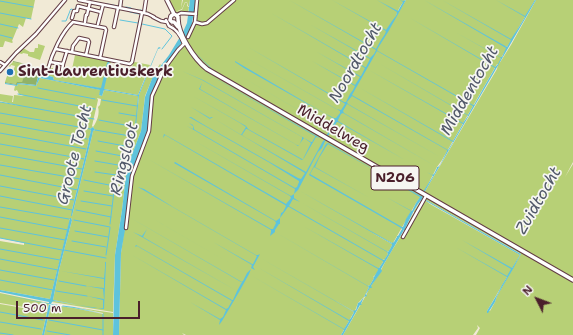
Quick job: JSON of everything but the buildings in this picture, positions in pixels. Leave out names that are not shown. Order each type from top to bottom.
[{"type":"main road","name":"N206","points":[[166,0],[172,19]]},
{"type":"main road","name":"Middelweg","points":[[172,19],[180,29],[181,35],[185,39],[194,58],[212,73],[573,280]]},
{"type":"street","points":[[0,71],[3,64],[36,34],[65,0]]},
{"type":"street","points":[[79,0],[144,13],[158,20],[172,19],[183,13],[195,14]]},
{"type":"street","points":[[98,24],[105,0]]},
{"type":"street","points":[[114,27],[121,0]]},
{"type":"street","points":[[56,49],[130,64],[132,62],[146,0]]},
{"type":"street","points":[[126,228],[132,176],[149,131],[152,96],[163,72],[183,45],[195,22],[197,0]]},
{"type":"street","points":[[195,22],[202,24],[207,23],[234,0]]},
{"type":"street","points":[[85,22],[90,2]]},
{"type":"street","points":[[72,18],[74,11],[77,12],[78,6],[101,12]]},
{"type":"street","points":[[172,19],[169,26],[177,30],[181,35]]},
{"type":"street","points":[[48,69],[60,39],[74,22],[105,28],[106,30],[100,58]]},
{"type":"street","points":[[72,52],[73,46],[79,38],[82,38],[89,40],[86,55]]},
{"type":"street","points":[[62,71],[67,51]]},
{"type":"street","points":[[50,62],[63,64]]},
{"type":"street","points":[[403,237],[426,196]]},
{"type":"green space","points":[[0,0],[35,0],[31,19],[26,18],[23,27],[19,24],[12,41],[13,42],[5,41],[3,47],[0,47]]},
{"type":"green space","points":[[169,0],[182,0],[181,8],[183,0],[190,0],[189,6],[186,2],[187,6],[189,7],[188,12],[175,14]]},
{"type":"green space","points":[[196,0],[405,0],[399,8],[396,16],[406,0],[535,0],[507,47],[504,46],[507,48],[499,64],[536,0],[573,0],[573,162],[565,177],[573,164],[573,335],[476,335],[480,328],[477,325],[478,328],[473,335],[343,335],[406,228],[411,216],[423,198],[421,196],[393,243],[371,232],[392,245],[376,275],[373,277],[374,278],[368,286],[369,287],[364,297],[358,303],[355,311],[334,300],[354,312],[341,335],[186,335],[182,333],[184,335],[119,335],[121,253],[132,176],[141,148],[151,96],[156,83],[192,27]],"holes":[[[497,64],[497,69],[424,193],[437,167]],[[426,200],[521,254],[490,311],[487,311],[520,255],[430,204]]]},
{"type":"green space","points":[[38,44],[45,46],[40,60],[28,56],[28,54],[18,53],[23,48],[30,52],[34,52],[35,48],[38,48]]},
{"type":"green space","points":[[75,55],[109,61],[111,62],[111,68],[131,72],[133,63],[135,62],[150,65],[138,95],[54,80],[53,77],[46,75],[47,71],[39,69],[47,70],[53,68],[53,70],[71,74]]},
{"type":"green space","points":[[13,61],[30,65],[34,68],[40,69],[36,85],[18,83],[17,85],[5,83],[16,84],[17,82],[22,82],[26,71],[30,68],[28,65]]},
{"type":"green space","points":[[13,62],[29,65],[30,67],[26,71],[22,83],[16,84],[5,82],[7,76],[12,77],[15,75],[15,71],[13,71],[15,66],[9,66]]},
{"type":"green space","points":[[160,64],[161,65],[152,79],[145,96],[141,131],[126,175],[115,255],[113,312],[52,302],[54,301],[78,305],[53,300],[72,220],[71,218],[69,220],[50,299],[0,290],[0,241],[24,245],[24,243],[0,238],[0,102],[20,106],[0,101],[0,94],[13,96],[13,102],[14,95],[25,96],[19,94],[17,90],[14,90],[15,86],[18,84],[36,86],[40,78],[101,90],[99,95],[102,96],[104,90],[138,96],[137,115],[139,95],[148,73],[153,75]],"holes":[[[97,98],[101,99],[98,107],[99,112],[97,120],[93,127],[98,100]],[[93,127],[95,130],[93,131],[72,216],[72,210],[88,139],[90,137],[90,129]]]},
{"type":"green space","points":[[0,293],[49,303],[47,311],[0,303]]},
{"type":"green space","points":[[0,304],[47,312],[42,335],[0,335]]},
{"type":"green space","points":[[51,305],[103,314],[74,307],[113,313],[113,335],[44,335]]},
{"type":"water","points":[[190,0],[196,0],[191,29],[156,83],[151,98],[148,131],[134,167],[121,253],[119,335],[113,335],[115,255],[126,175],[141,131],[145,97],[153,76],[169,55],[183,32],[187,23]]},
{"type":"water","points":[[289,0],[376,49],[386,31],[332,0],[386,30],[396,16],[397,12],[377,0],[398,11],[403,2],[400,0],[406,0],[377,50],[474,105],[495,68],[410,18],[495,67],[501,58],[457,33],[500,57],[502,57],[506,48],[424,0],[507,47],[511,40],[442,0],[511,39],[525,17],[496,0],[525,16],[536,0],[424,193],[423,192],[433,176],[427,172],[432,175],[434,174],[447,150],[352,96],[347,102],[348,104],[440,157],[347,104],[343,111],[344,113],[435,166],[343,113],[338,121],[405,160],[338,122],[328,137],[326,136],[335,121],[324,113],[336,118],[340,113],[337,109],[341,110],[345,104],[248,47],[344,102],[346,102],[355,86],[312,61],[355,85],[360,77],[317,52],[360,76],[365,68],[271,13],[365,67],[370,59],[311,25],[370,58],[376,50]],"holes":[[[377,51],[473,106],[468,115],[380,64],[467,115],[468,116],[463,123],[369,70],[463,124],[453,141],[360,88],[453,142],[448,150],[352,95]]]},
{"type":"water","points":[[158,48],[161,48],[158,49],[139,95],[136,126],[132,134],[131,133],[135,126],[138,96],[104,90],[102,96],[99,95],[100,90],[40,78],[36,86],[18,84],[17,86],[5,84],[17,85],[17,83],[36,85],[40,69],[47,71],[46,75],[53,77],[54,80],[101,88],[107,63],[109,61],[110,64],[104,89],[138,95]]},
{"type":"water","points":[[194,51],[215,72],[270,104],[213,71]]},
{"type":"water","points":[[243,56],[337,109],[336,109]]},
{"type":"water","points":[[235,61],[309,104],[303,112],[307,115],[230,70],[302,112],[308,105],[244,68]]},
{"type":"water","points":[[194,66],[320,138],[316,137],[303,159],[311,143],[304,138],[300,144],[302,137],[202,80],[182,71],[203,80],[312,142],[315,136]]},
{"type":"water","points":[[202,83],[200,89],[299,145],[298,146],[199,89]]},
{"type":"water","points":[[193,96],[246,126],[248,129],[303,159],[302,160],[247,129],[242,135],[306,172],[323,141],[326,139],[298,190],[294,194],[295,189],[187,126],[193,129],[193,126],[189,123],[193,125],[195,130],[295,188],[297,187],[299,181],[189,117],[298,178],[301,179],[305,173],[241,135],[246,127]]},
{"type":"water","points":[[191,107],[210,118],[213,118],[210,119]]},
{"type":"water","points":[[93,127],[95,130],[93,131],[71,216],[91,131],[90,129]]},
{"type":"water","points":[[164,134],[286,204],[291,198],[290,196],[193,140],[291,196],[294,194],[294,198],[300,202],[293,199],[289,206],[383,260],[388,254],[387,252],[302,203],[388,252],[392,244],[300,191],[392,243],[402,229],[309,175],[326,144],[328,143],[383,175],[328,144],[315,167],[368,197],[314,167],[310,174],[402,227],[411,211],[386,197],[412,211],[420,197],[384,176],[421,196],[423,195],[423,198],[413,213],[405,229],[406,230],[404,230],[381,269],[382,271],[371,286],[372,288],[370,288],[366,294],[367,296],[364,297],[369,287],[275,232],[368,286],[370,285],[378,269],[305,227],[378,268],[383,261],[289,207],[280,218],[281,213],[286,206],[285,205],[165,135],[163,138]]},
{"type":"water","points":[[148,159],[271,229],[273,229],[276,223],[275,221],[174,163],[175,162],[276,221],[280,218],[280,224],[275,232],[270,236],[271,230]]},
{"type":"water","points":[[138,187],[144,189],[256,255],[260,254],[253,267],[255,270],[251,268],[252,265],[213,242],[252,264],[257,256]]},
{"type":"water","points":[[426,200],[521,254],[495,302],[487,313],[507,277],[457,248],[507,276],[511,269],[462,240],[512,268],[520,255]]},
{"type":"water","points":[[129,217],[242,282],[241,282]]},
{"type":"water","points":[[70,218],[72,220],[53,300],[77,305],[54,301],[51,304],[74,307],[104,314],[51,305],[44,335],[42,335],[49,304],[0,294],[49,303],[0,292],[0,290],[50,299]]},
{"type":"water","points":[[147,229],[143,237],[237,291],[133,232],[142,236]]},
{"type":"water","points":[[136,245],[232,300],[251,269],[219,325],[220,320],[190,302],[220,319],[223,317],[226,310],[132,255],[226,309],[232,301],[137,246],[135,247]]},
{"type":"water","points":[[262,259],[353,311],[356,310],[358,303],[364,297],[361,304],[362,305],[360,305],[343,335],[341,335],[344,330],[343,329],[252,276],[344,329],[349,321],[259,268],[349,320],[354,312]]},
{"type":"water","points":[[106,262],[104,309],[98,308],[103,308],[103,300],[87,296],[104,299],[103,289],[86,286],[104,288],[104,279],[61,271],[104,278]]},
{"type":"waterway","points":[[0,1],[33,7]]},
{"type":"waterway","points":[[107,4],[118,6]]},
{"type":"waterway","points":[[70,10],[75,10],[76,7]]},
{"type":"waterway","points":[[126,7],[131,8]]},
{"type":"waterway","points":[[132,9],[138,10]]},
{"type":"waterway","points":[[62,21],[66,21],[70,11]]},
{"type":"waterway","points":[[130,12],[139,14]]},
{"type":"waterway","points":[[0,13],[31,19]]},
{"type":"waterway","points":[[120,20],[138,23]]},
{"type":"waterway","points":[[0,24],[18,28]]},
{"type":"waterway","points":[[142,24],[165,29],[172,36],[162,49]]},
{"type":"waterway","points":[[0,35],[12,38]]},
{"type":"waterway","name":"Groote Tocht","points":[[38,88],[95,99]]},
{"type":"waterway","name":"Groote Tocht","points":[[18,94],[95,109]]},
{"type":"waterway","points":[[102,100],[137,106]]},
{"type":"waterway","name":"Groote Tocht","points":[[0,102],[94,119]]},
{"type":"waterway","name":"Groote Tocht","points":[[0,113],[90,129]]},
{"type":"waterway","name":"Ringsloot","points":[[119,113],[136,116]]},
{"type":"waterway","points":[[99,120],[135,127]]},
{"type":"waterway","name":"Groote Tocht","points":[[0,123],[87,139]]},
{"type":"waterway","points":[[95,130],[130,136]]},
{"type":"waterway","name":"Groote Tocht","points":[[0,133],[86,149]]},
{"type":"waterway","name":"Ringsloot","points":[[110,224],[116,175],[129,139]]},
{"type":"waterway","name":"Ringsloot","points":[[98,141],[125,146]]},
{"type":"waterway","name":"Groote Tocht","points":[[0,144],[84,159]]},
{"type":"waterway","name":"Ringsloot","points":[[96,151],[122,156]]},
{"type":"waterway","name":"Groote Tocht","points":[[0,154],[82,169]]},
{"type":"waterway","name":"Ringsloot","points":[[95,161],[118,165]]},
{"type":"waterway","name":"Groote Tocht","points":[[0,165],[80,179]]},
{"type":"waterway","name":"Ringsloot","points":[[95,172],[116,175]]},
{"type":"waterway","name":"Groote Tocht","points":[[0,175],[78,190]]},
{"type":"waterway","points":[[84,180],[114,186]]},
{"type":"waterway","name":"Groote Tocht","points":[[0,186],[74,200]]},
{"type":"waterway","points":[[84,191],[113,196]]},
{"type":"waterway","name":"Groote Tocht","points":[[0,196],[72,210]]},
{"type":"waterway","name":"Groote Tocht","points":[[81,201],[112,206]]},
{"type":"waterway","points":[[0,207],[69,219]]},
{"type":"waterway","name":"Groote Tocht","points":[[76,210],[111,217]]},
{"type":"waterway","points":[[0,217],[68,230]]},
{"type":"waterway","points":[[74,220],[110,227]]},
{"type":"waterway","points":[[0,228],[65,240]]},
{"type":"waterway","points":[[106,255],[110,228]]},
{"type":"waterway","points":[[75,231],[108,237]]},
{"type":"waterway","points":[[0,238],[62,250]]},
{"type":"waterway","points":[[72,241],[106,247]]},
{"type":"waterway","points":[[0,249],[60,260]]},
{"type":"waterway","points":[[64,250],[106,258]]},
{"type":"waterway","points":[[0,259],[58,270]]},
{"type":"waterway","points":[[0,270],[54,280]]},
{"type":"waterway","points":[[0,280],[53,290]]},
{"type":"waterway","points":[[59,281],[86,286]]},
{"type":"waterway","points":[[56,291],[87,296]]},
{"type":"waterway","points":[[0,312],[43,320]]},
{"type":"waterway","points":[[103,314],[103,335]]},
{"type":"waterway","points":[[49,320],[103,330]]},
{"type":"waterway","points":[[0,322],[41,329]]},
{"type":"waterway","points":[[47,331],[70,335]]},
{"type":"waterway","points":[[0,333],[13,335]]},
{"type":"place","name":"Sint-Laurentiuskerk","points":[[10,72]]},
{"type":"water label","name":"Noordtocht","points":[[356,63]]},
{"type":"water label","name":"Middentocht","points":[[470,91]]},
{"type":"water label","name":"Zuidtocht","points":[[539,201]]}]
